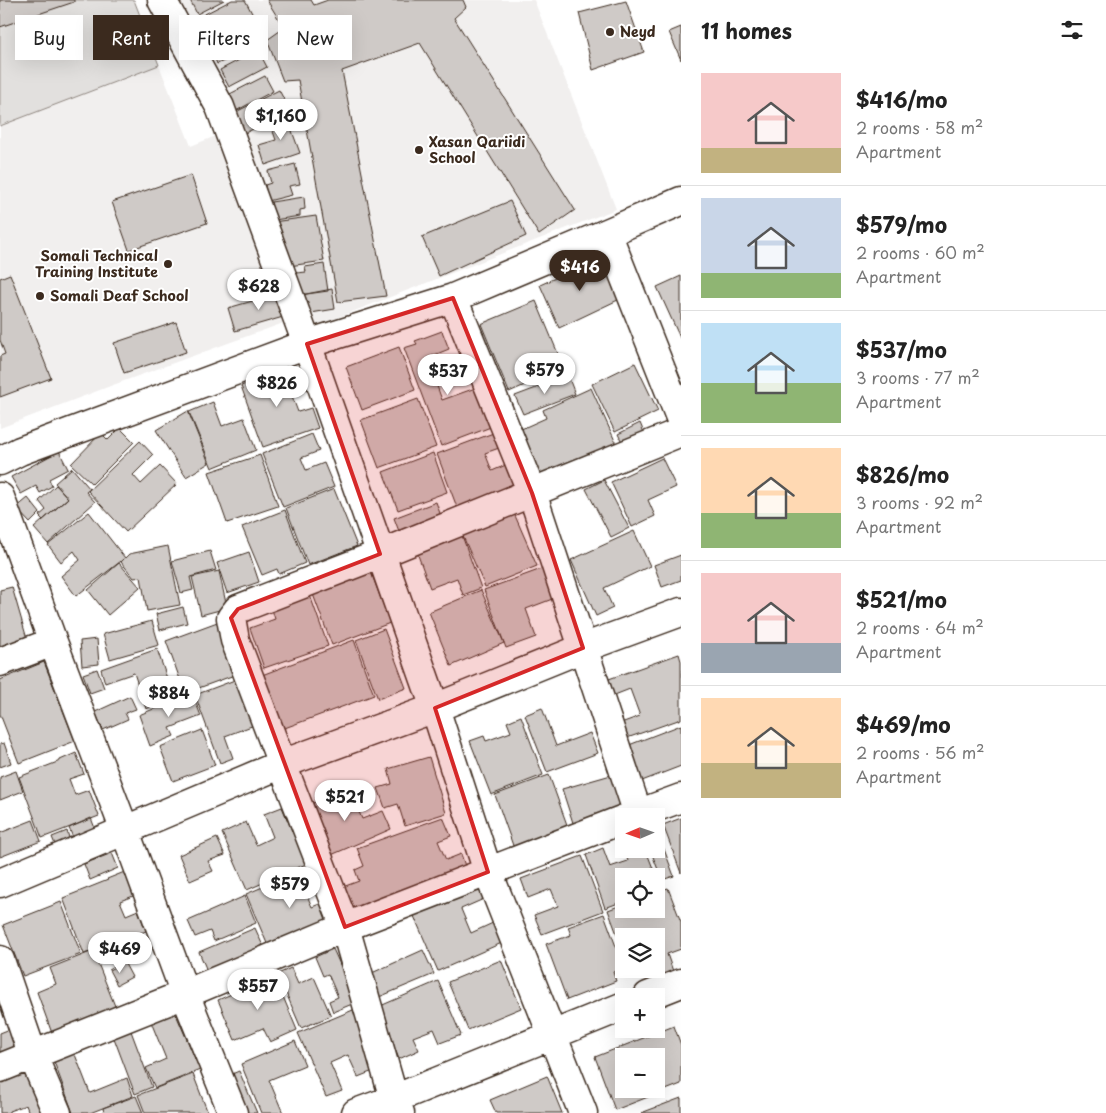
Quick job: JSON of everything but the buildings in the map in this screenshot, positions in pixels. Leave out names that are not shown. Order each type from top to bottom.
[{"type":"street","points":[[162,0],[220,107],[307,344],[435,708],[488,872],[583,1113]]},
{"type":"street","points":[[0,461],[307,344],[453,298],[681,201]]},
{"type":"street","points":[[607,233],[681,420]]},
{"type":"street","points":[[453,298],[532,493],[584,648],[629,808]]},
{"type":"street","points":[[397,1106],[346,927],[235,640],[231,618],[238,608],[380,554],[681,432]]},
{"type":"street","points":[[0,497],[185,994],[233,1113]]},
{"type":"street","points":[[0,883],[282,764],[435,708],[584,648],[681,612]]},
{"type":"street","points":[[0,662],[53,642]]},
{"type":"street","points":[[653,808],[681,798]]},
{"type":"street","points":[[0,1068],[346,927],[615,822]]},
{"type":"street","points":[[0,960],[33,1056],[57,1113]]},
{"type":"street","points":[[665,989],[681,983]]},
{"type":"street","points":[[356,1113],[397,1106],[553,1034],[615,1010]]},
{"type":"highlighted area","points":[[453,298],[532,493],[583,648],[435,708],[488,872],[345,927],[231,618],[238,609],[380,554],[307,344]]},
{"type":"shaded area","points":[[0,0],[134,0],[140,15],[93,15],[93,60],[157,60],[159,65],[0,126]]},
{"type":"shaded area","name":"Xasan Qariidi School","points":[[174,0],[534,0],[616,209],[316,326],[222,90],[206,60],[268,60],[268,15],[182,15]]},
{"type":"shaded area","points":[[159,65],[191,146],[221,134],[289,321],[0,428],[0,126]]},
{"type":"place","name":"Neyd","points":[[610,32]]},
{"type":"place","name":"Xasan Qariidi School","points":[[419,150]]},
{"type":"place","name":"Somali Technical Training Institute","points":[[168,264]]},
{"type":"place","name":"Somali Deaf School","points":[[40,296]]}]
